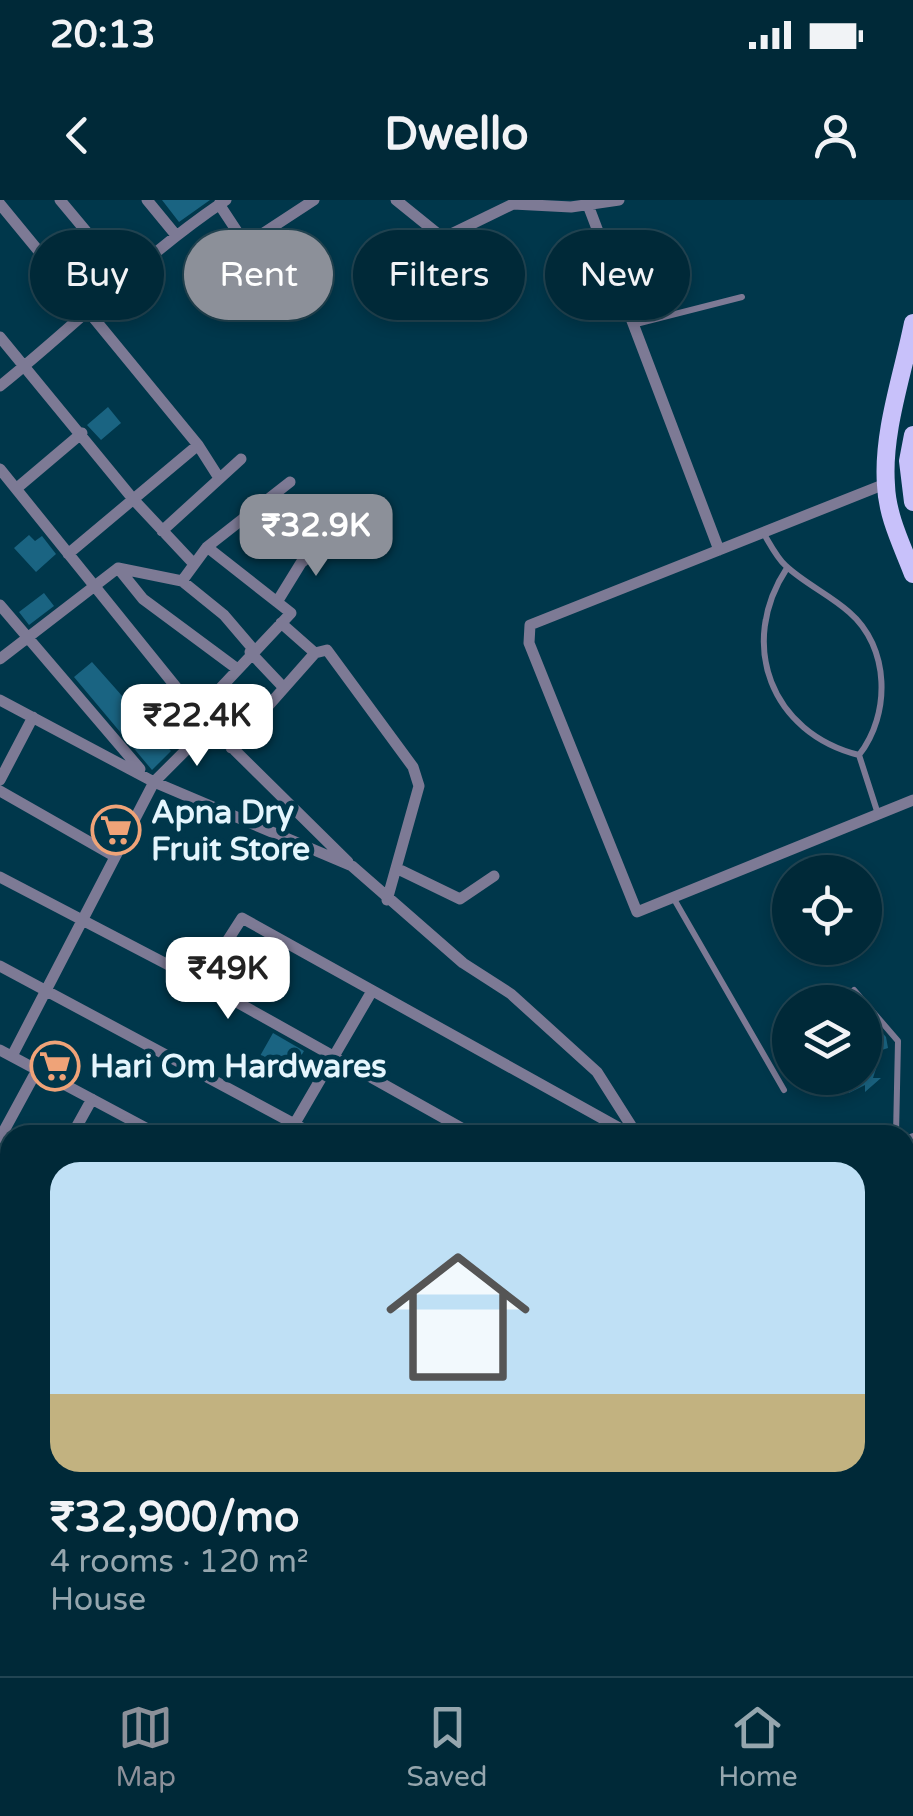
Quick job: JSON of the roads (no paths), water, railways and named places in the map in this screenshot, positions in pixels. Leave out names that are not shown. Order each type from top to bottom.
[{"type":"main road","points":[[913,323],[887,450],[886,484],[890,514],[913,574]]},
{"type":"main road","points":[[913,436],[908,461],[913,502]]},
{"type":"street","points":[[60,200],[85,230]]},
{"type":"street","points":[[147,200],[175,234]]},
{"type":"street","points":[[268,230],[314,200]]},
{"type":"street","points":[[396,200],[443,238],[513,204],[588,206],[619,200]]},
{"type":"street","points":[[164,244],[222,202],[238,230]]},
{"type":"street","points":[[0,204],[30,240]]},
{"type":"street","points":[[588,206],[719,550]]},
{"type":"street","points":[[0,386],[81,320]]},
{"type":"street","points":[[97,320],[198,445],[219,478]]},
{"type":"street","points":[[0,336],[132,499],[193,564]]},
{"type":"street","points":[[16,488],[82,433]]},
{"type":"street","points":[[68,554],[198,445]]},
{"type":"street","points":[[162,531],[241,459]]},
{"type":"street","points":[[0,469],[197,713],[387,900],[463,963],[511,994],[597,1072],[628,1125]]},
{"type":"street","points":[[182,582],[208,547],[290,482]]},
{"type":"street","points":[[886,484],[530,625],[529,643],[637,912],[913,800]]},
{"type":"street","points":[[277,602],[301,563],[332,537]]},
{"type":"street","points":[[197,713],[252,650],[291,613],[208,547]]},
{"type":"street","points":[[118,568],[143,599],[236,668]]},
{"type":"street","points":[[0,659],[118,568],[182,582],[224,615],[284,688]]},
{"type":"street","points":[[0,605],[149,778]]},
{"type":"street","points":[[281,623],[315,653]]},
{"type":"street","points":[[231,748],[315,653],[326,650],[413,767],[420,786],[387,900]]},
{"type":"street","points":[[0,700],[149,778],[352,866]]},
{"type":"street","points":[[0,780],[33,718]]},
{"type":"street","points":[[140,1125],[6,1053],[84,923],[149,778],[210,726]]},
{"type":"street","points":[[0,791],[114,856]]},
{"type":"street","points":[[396,868],[460,900],[494,876]]},
{"type":"street","points":[[0,877],[201,982],[455,1125]]},
{"type":"street","points":[[201,982],[242,918],[616,1125]]},
{"type":"street","points":[[0,966],[285,1125]]},
{"type":"street","points":[[294,1125],[372,990]]},
{"type":"street","points":[[7,1125],[37,1070]]},
{"type":"street","points":[[78,1125],[92,1099]]},
{"type":"lane","points":[[631,326],[742,297]]},
{"type":"lane","points":[[763,533],[787,568],[851,614],[870,637],[882,682],[881,703],[859,755],[878,814]]},
{"type":"lane","points":[[787,568],[768,609],[765,633],[778,697],[800,729],[820,742],[859,755]]},
{"type":"lane","points":[[673,898],[772,1069]]},
{"type":"lane","points":[[882,1022],[898,1041],[896,1125]]},
{"type":"place","name":"Apna Dry Fruit Store","points":[[116,830]]},
{"type":"place","name":"Hari Om Hardwares","points":[[55,1066]]}]
